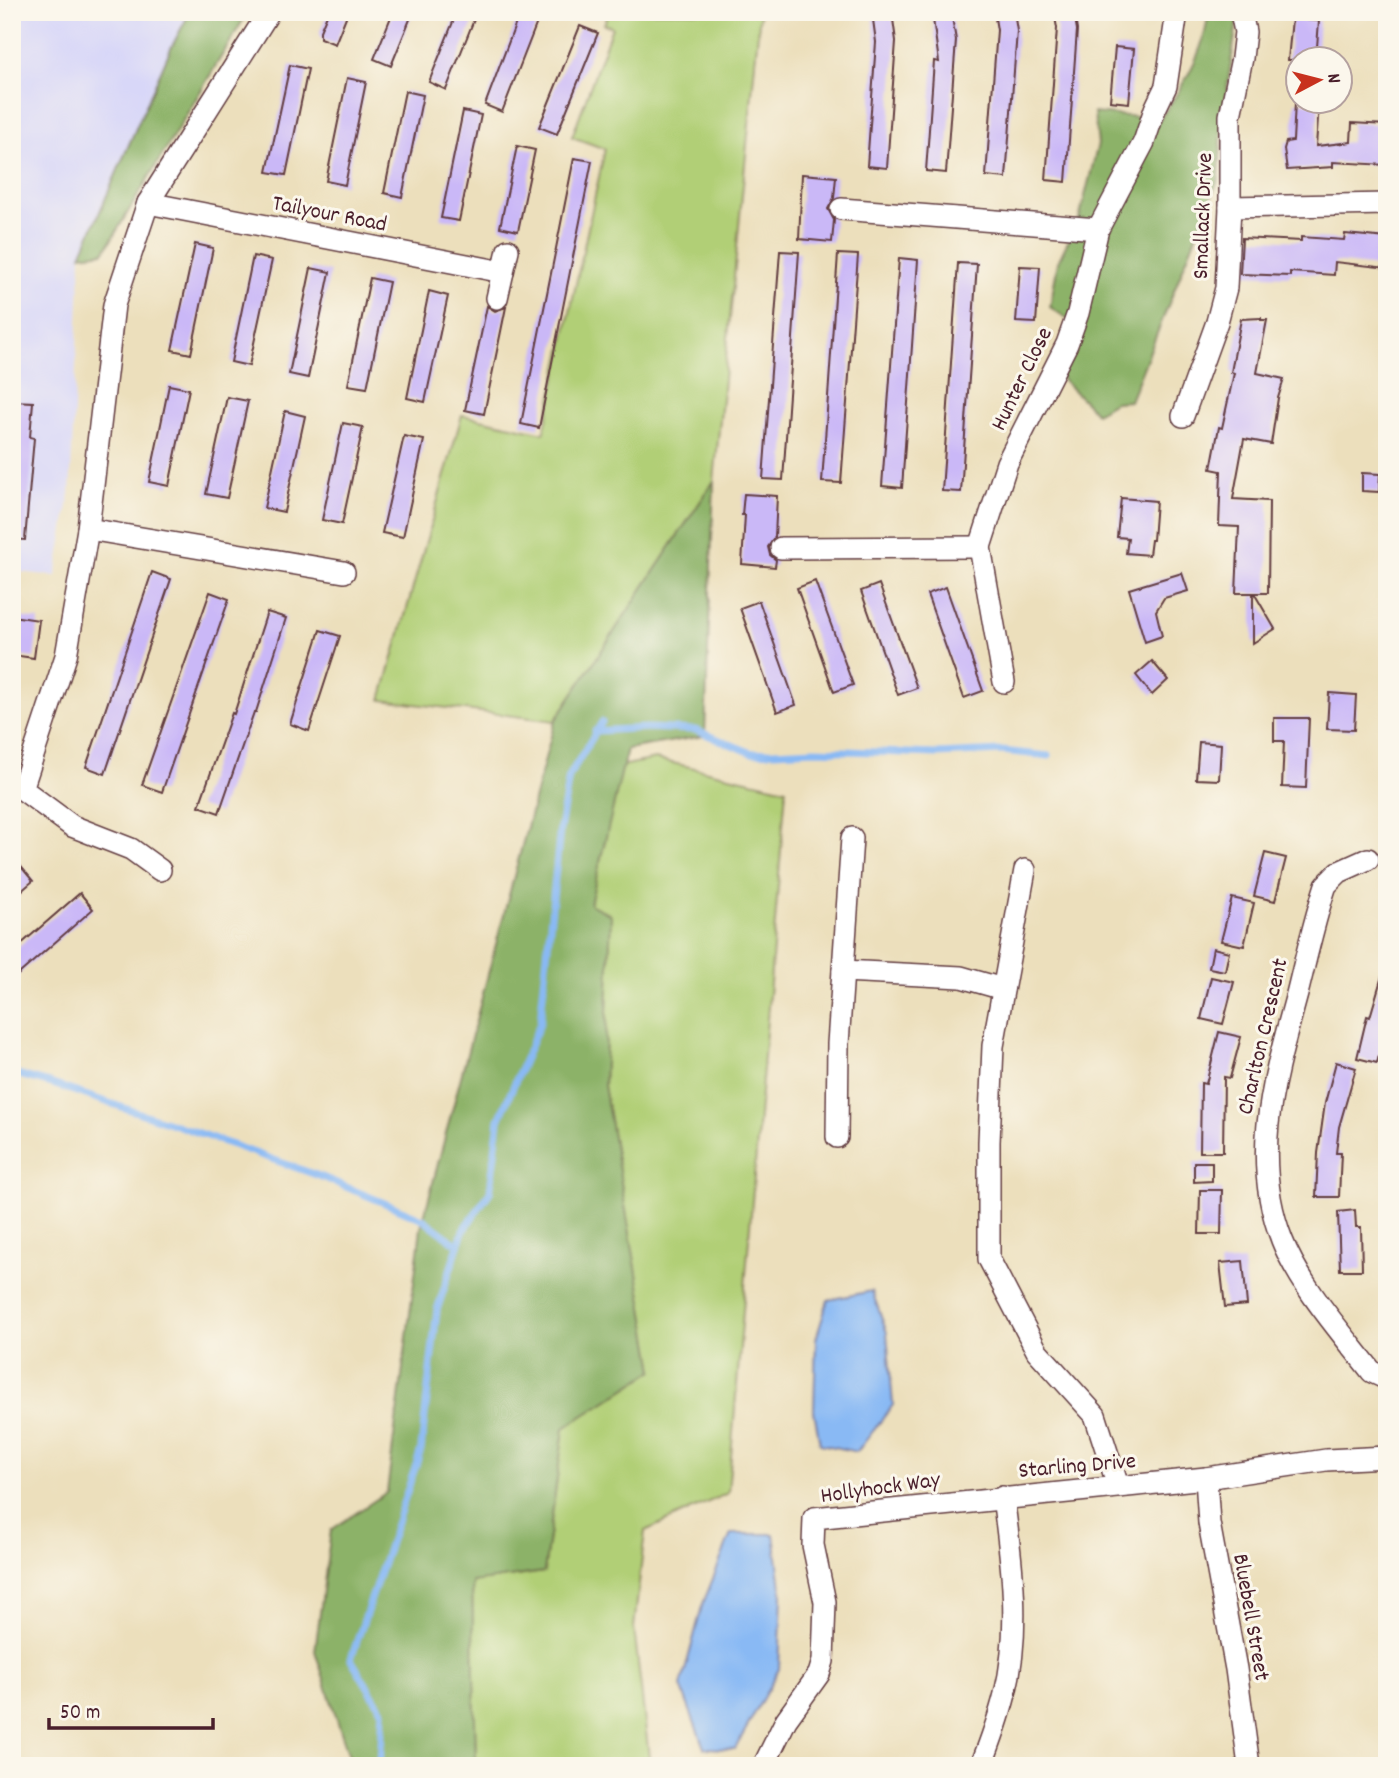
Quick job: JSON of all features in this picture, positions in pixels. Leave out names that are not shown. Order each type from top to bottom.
[{"type":"street","points":[[160,870],[131,849],[72,826],[22,789],[66,656],[88,529],[114,305],[148,203],[269,12]]},
{"type":"street","name":"Hunter Close","points":[[1004,682],[979,547],[1007,463],[1067,344],[1078,313],[1098,229],[1144,142],[1166,86],[1177,12]]},
{"type":"street","name":"Smallack Drive","points":[[1182,416],[1217,322],[1226,288],[1230,207],[1230,116],[1245,32],[1241,12]]},
{"type":"street","name":"Tailyour Road","points":[[148,203],[503,272]]},
{"type":"street","points":[[1230,207],[1387,204]]},
{"type":"street","points":[[841,209],[1098,229]]},
{"type":"street","points":[[497,298],[508,250]]},
{"type":"street","points":[[88,529],[344,572]]},
{"type":"street","points":[[781,548],[979,547]]},
{"type":"street","points":[[837,1137],[838,1044],[852,838]]},
{"type":"street","name":"Charlton Crescent","points":[[1368,859],[1339,872],[1326,886],[1270,1101],[1265,1163],[1272,1204],[1282,1239],[1297,1269],[1372,1372],[1387,1379]]},
{"type":"street","points":[[1025,870],[993,1046],[989,1142],[989,1259],[1037,1351],[1095,1415],[1118,1486]]},
{"type":"street","points":[[843,971],[961,977],[1003,989]]},
{"type":"street","name":"Starling Drive","points":[[981,1766],[1005,1693],[1013,1633],[1012,1562],[1003,1497],[1206,1478],[1326,1461],[1387,1457]]},
{"type":"street","name":"Bluebell Street","points":[[1206,1478],[1209,1524],[1237,1669],[1250,1766]]},
{"type":"street","name":"Hollyhock Way","points":[[764,1765],[786,1720],[819,1674],[823,1661],[825,1602],[813,1545],[814,1518],[1003,1497]]},
{"type":"shaded area","points":[[12,12],[190,12],[170,50],[81,255],[70,493],[56,576],[12,571]]},
{"type":"green space","points":[[190,12],[248,12],[104,252],[81,255],[170,50]]},
{"type":"green space","points":[[609,12],[760,12],[714,481],[555,721],[381,700],[462,415],[544,433],[605,149],[572,137],[612,27],[604,24]]},
{"type":"green space","points":[[1208,12],[1237,12],[1238,15],[1222,123],[1219,178],[1130,401],[1115,402],[1096,413],[1060,377],[1081,328],[1050,307],[1058,262],[1080,216],[1098,144],[1094,113],[1138,117],[1157,123],[1183,84],[1197,56]]},
{"type":"green space","points":[[714,481],[705,736],[627,749],[590,904],[611,915],[604,1086],[654,1370],[564,1428],[544,1572],[472,1582],[476,1766],[352,1766],[315,1651],[331,1530],[387,1492],[421,1228],[555,721]]},
{"type":"green space","points":[[655,759],[786,789],[728,1493],[645,1531],[634,1628],[650,1766],[476,1766],[472,1582],[544,1572],[564,1428],[654,1370],[604,1086],[611,915],[590,905],[602,770]]},
{"type":"water","points":[[872,1291],[887,1333],[893,1405],[857,1452],[820,1444],[814,1411],[816,1339],[828,1300]]},
{"type":"water","points":[[731,1534],[774,1534],[782,1595],[779,1669],[735,1749],[704,1748],[681,1686],[702,1606]]},
{"type":"building","points":[[328,12],[348,12],[335,44],[320,38]]},
{"type":"building","points":[[393,12],[413,12],[391,66],[374,59]]},
{"type":"building","points":[[457,12],[477,12],[446,90],[429,82]]},
{"type":"building","points":[[520,12],[541,12],[502,112],[485,105]]},
{"type":"building","points":[[872,12],[892,12],[896,41],[887,168],[867,166],[876,42]]},
{"type":"building","points":[[932,12],[951,12],[956,40],[946,173],[926,171],[934,61],[939,62]]},
{"type":"building","points":[[994,12],[1014,12],[1017,31],[1006,178],[986,176],[997,30]]},
{"type":"building","points":[[1054,12],[1074,12],[1077,30],[1066,182],[1046,180],[1057,28]]},
{"type":"building","points":[[1292,19],[1319,21],[1317,46],[1289,46]]},
{"type":"building","points":[[580,26],[598,33],[557,134],[539,127]]},
{"type":"building","points":[[1115,47],[1134,49],[1129,103],[1110,101]]},
{"type":"building","points":[[290,65],[308,69],[286,175],[267,172]]},
{"type":"building","points":[[347,78],[366,82],[345,185],[326,181]]},
{"type":"building","points":[[405,91],[423,95],[402,197],[384,193]]},
{"type":"building","points":[[463,111],[481,115],[459,221],[441,218]]},
{"type":"building","points":[[1294,116],[1318,116],[1316,146],[1351,142],[1352,123],[1387,125],[1387,165],[1333,162],[1333,167],[1287,170],[1284,149],[1286,142],[1293,141]]},
{"type":"building","points":[[517,146],[535,150],[518,231],[500,227]]},
{"type":"building","points":[[574,158],[592,161],[539,428],[521,424]]},
{"type":"building","points":[[802,174],[836,177],[834,198],[828,209],[834,220],[832,242],[799,239]]},
{"type":"building","points":[[1345,234],[1387,238],[1387,268],[1335,262],[1334,275],[1290,272],[1290,276],[1240,274],[1242,238],[1301,241],[1301,237],[1344,240]]},
{"type":"building","points":[[195,244],[213,248],[191,354],[172,350]]},
{"type":"building","points":[[780,251],[799,252],[783,480],[763,479]]},
{"type":"building","points":[[838,254],[858,255],[841,483],[822,482]]},
{"type":"building","points":[[253,256],[272,260],[249,366],[231,362]]},
{"type":"building","points":[[899,258],[918,260],[902,488],[882,486]]},
{"type":"building","points":[[958,263],[977,264],[961,492],[942,491]]},
{"type":"building","points":[[1020,266],[1040,267],[1036,323],[1016,322]]},
{"type":"building","points":[[311,268],[330,272],[308,378],[289,374]]},
{"type":"building","points":[[370,278],[389,282],[367,388],[348,385]]},
{"type":"building","points":[[429,291],[448,296],[425,402],[407,398]]},
{"type":"building","points":[[487,306],[495,311],[506,307],[484,414],[465,410]]},
{"type":"building","points":[[1241,319],[1267,320],[1257,373],[1284,379],[1278,398],[1271,444],[1244,439],[1233,499],[1269,501],[1268,593],[1254,593],[1275,629],[1253,643],[1253,593],[1236,593],[1239,527],[1219,526],[1221,471],[1211,469],[1234,373],[1231,372]]},
{"type":"building","points":[[169,385],[189,389],[169,486],[149,482]]},
{"type":"building","points":[[227,397],[248,401],[227,498],[206,494]]},
{"type":"building","points":[[12,401],[33,402],[30,437],[34,438],[25,540],[12,539]]},
{"type":"building","points":[[285,411],[305,416],[284,512],[264,508]]},
{"type":"building","points":[[343,423],[363,427],[342,524],[322,520]]},
{"type":"building","points":[[404,436],[424,440],[403,537],[382,533]]},
{"type":"building","points":[[1362,473],[1380,474],[1379,492],[1362,491]]},
{"type":"building","points":[[744,494],[777,496],[775,537],[768,547],[770,555],[776,560],[775,567],[742,564]]},
{"type":"building","points":[[1121,498],[1156,501],[1149,555],[1126,553],[1128,538],[1117,537]]},
{"type":"building","points":[[152,572],[171,579],[105,774],[86,767]]},
{"type":"building","points":[[1182,573],[1188,591],[1164,598],[1156,611],[1162,636],[1145,642],[1129,589]]},
{"type":"building","points":[[815,581],[853,685],[834,692],[797,588]]},
{"type":"building","points":[[879,584],[917,688],[898,695],[861,591]]},
{"type":"building","points":[[946,587],[983,691],[964,698],[927,594]]},
{"type":"building","points":[[210,592],[229,599],[162,792],[142,785]]},
{"type":"building","points":[[759,601],[796,705],[777,712],[740,608]]},
{"type":"building","points":[[267,612],[286,618],[256,712],[219,813],[199,806],[232,713],[234,714]]},
{"type":"building","points":[[12,616],[39,620],[34,658],[12,655]]},
{"type":"building","points":[[320,630],[340,636],[309,731],[290,724]]},
{"type":"building","points":[[1152,661],[1168,680],[1152,695],[1136,675]]},
{"type":"building","points":[[1329,693],[1356,695],[1354,730],[1327,729]]},
{"type":"building","points":[[1274,718],[1309,718],[1306,788],[1282,787],[1284,741],[1274,741]]},
{"type":"building","points":[[1199,742],[1221,744],[1219,780],[1196,779]]},
{"type":"building","points":[[1265,853],[1286,858],[1275,901],[1254,896]]},
{"type":"building","points":[[12,856],[33,881],[12,899]]},
{"type":"building","points":[[80,893],[93,909],[12,980],[12,952]]},
{"type":"building","points":[[1232,898],[1254,903],[1244,946],[1221,941]]},
{"type":"building","points":[[1213,948],[1229,952],[1225,971],[1209,968]]},
{"type":"building","points":[[1382,976],[1387,977],[1387,1025],[1377,1063],[1357,1058],[1367,1016],[1370,1017]]},
{"type":"building","points":[[1211,977],[1234,982],[1223,1024],[1201,1019]]},
{"type":"building","points":[[1219,1032],[1241,1037],[1230,1078],[1224,1077],[1223,1152],[1200,1152],[1201,1083],[1206,1084]]},
{"type":"building","points":[[1336,1062],[1356,1068],[1339,1127],[1336,1153],[1341,1153],[1339,1197],[1316,1197],[1318,1153],[1325,1103]]},
{"type":"building","points":[[1194,1162],[1212,1162],[1212,1181],[1194,1182]]},
{"type":"building","points":[[1200,1190],[1222,1190],[1221,1234],[1199,1234]]},
{"type":"building","points":[[1355,1210],[1356,1227],[1361,1227],[1362,1270],[1340,1270],[1338,1212]]},
{"type":"building","points":[[1243,1261],[1247,1305],[1225,1307],[1220,1263]]},
{"type":"waterway","points":[[380,1766],[383,1712],[351,1659],[421,1450],[437,1310],[463,1231],[490,1192],[499,1120],[540,1023],[560,829],[569,776],[602,722]]},
{"type":"waterway","points":[[595,731],[647,728],[695,730],[752,753],[815,750],[937,754],[1002,751],[1049,756]]},
{"type":"waterway","points":[[12,1073],[176,1125],[322,1177],[423,1219],[458,1245]]}]
